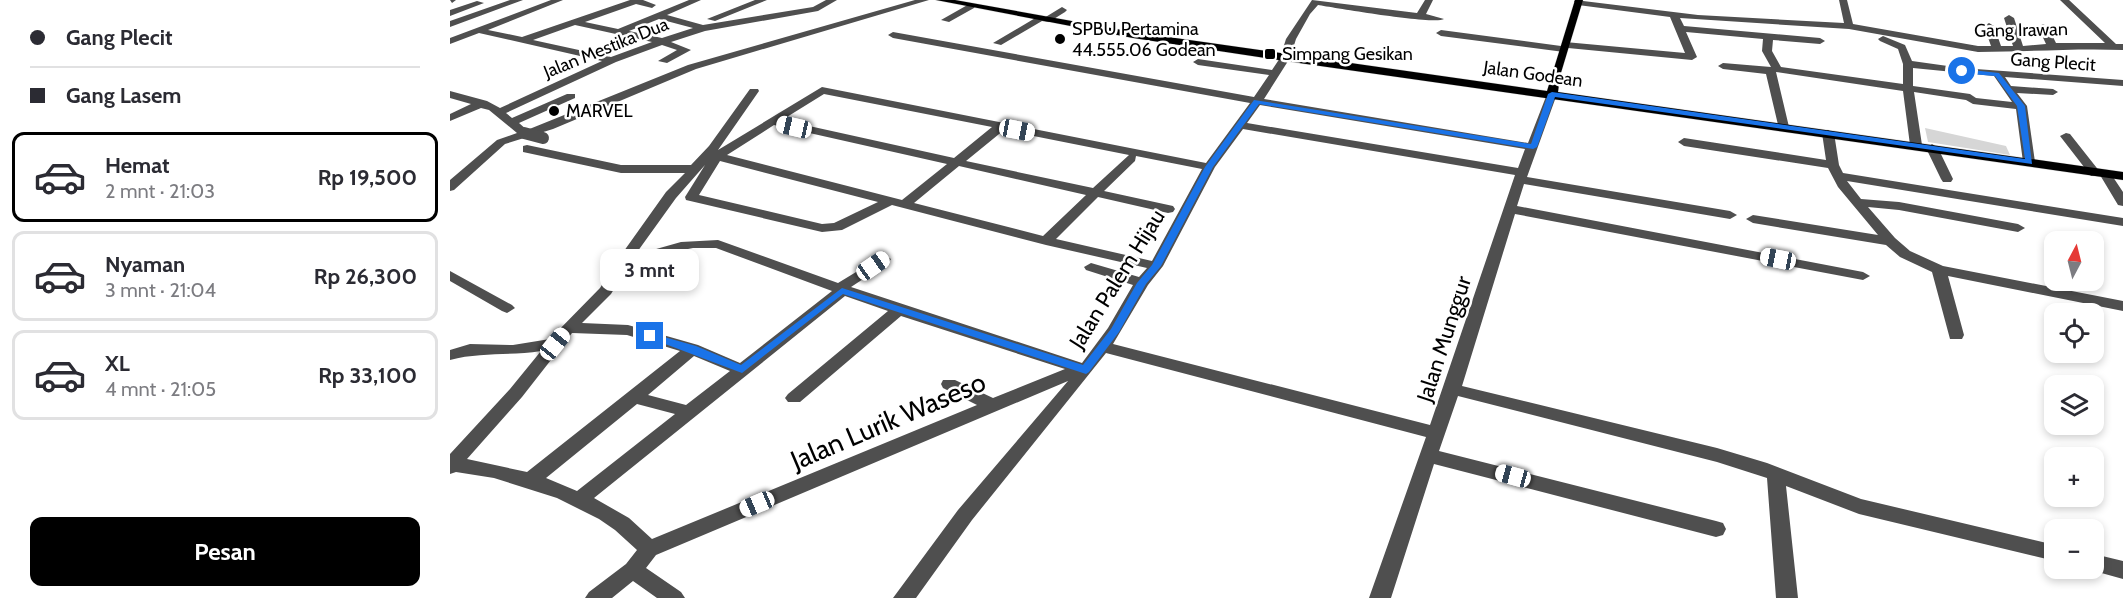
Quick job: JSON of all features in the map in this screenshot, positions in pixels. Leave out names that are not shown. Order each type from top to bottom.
[{"type":"main road","name":"Jalan Godean","points":[[945,1],[1284,58],[1916,145],[2123,176]]},
{"type":"main road","points":[[1552,94],[1579,1]]},
{"type":"street","points":[[450,13],[491,0]]},
{"type":"street","points":[[450,24],[519,0]]},
{"type":"street","points":[[450,41],[559,0]]},
{"type":"street","points":[[621,32],[697,0]]},
{"type":"street","points":[[659,16],[700,27],[760,0]]},
{"type":"street","name":"Jalan Mestika Dua","points":[[500,112],[660,40],[700,27],[815,9],[832,0]]},
{"type":"street","points":[[450,186],[501,142],[549,127],[692,67],[925,0]]},
{"type":"street","points":[[1382,0],[1382,5],[1391,8],[1390,13]]},
{"type":"street","points":[[1843,0],[1849,26]]},
{"type":"street","points":[[2064,0],[2118,46]]},
{"type":"street","points":[[525,39],[633,1],[652,5]]},
{"type":"street","points":[[1316,1],[1390,13],[1425,9]]},
{"type":"street","name":"Jalan Palem Hijau","points":[[904,598],[996,476],[1115,330],[1142,283],[1156,266],[1208,170],[1275,73],[1298,28],[1316,1]]},
{"type":"street","points":[[1579,1],[1724,20],[1849,26],[1902,47],[1908,64],[1908,87],[1916,145]]},
{"type":"street","points":[[946,20],[971,6]]},
{"type":"street","points":[[1412,7],[1440,15]]},
{"type":"street","points":[[533,10],[557,14]]},
{"type":"street","points":[[998,43],[1062,10]]},
{"type":"street","points":[[1441,33],[1564,47],[1692,57],[1674,15]]},
{"type":"street","points":[[2009,18],[2019,49]]},
{"type":"street","points":[[573,22],[660,40],[686,50],[663,61]]},
{"type":"street","points":[[1680,29],[1822,44],[1813,23]]},
{"type":"street","name":"Gang Irawan","points":[[1849,26],[1964,47],[1997,50],[2052,46],[2118,46]]},
{"type":"street","points":[[1989,26],[1997,50]]},
{"type":"street","points":[[2043,27],[2052,46]]},
{"type":"street","points":[[481,31],[612,60]]},
{"type":"street","points":[[893,35],[1257,101],[1533,147]]},
{"type":"street","points":[[1768,37],[1767,51],[1774,70],[1784,127]]},
{"type":"street","points":[[1198,62],[1275,73]]},
{"type":"street","name":"Gang Plecit","points":[[1908,64],[1997,74],[2123,83]]},
{"type":"street","points":[[1723,66],[1908,87],[1970,97],[1973,101],[2021,106]]},
{"type":"street","points":[[1997,74],[2021,106],[2029,162]]},
{"type":"street","points":[[2009,89],[2053,92]]},
{"type":"street","points":[[451,466],[516,393],[568,328],[606,291],[621,265],[671,195],[713,149],[754,91]]},
{"type":"street","points":[[450,94],[500,112],[524,133],[543,138],[527,149],[621,169],[694,169]]},
{"type":"street","points":[[997,129],[955,163],[897,203],[837,227],[822,228],[691,197],[717,156],[814,94],[997,129],[1208,170]]},
{"type":"street","name":"Jalan Munggur","points":[[1380,598],[1408,511],[1430,456],[1486,278],[1552,94]]},
{"type":"street","points":[[510,123],[571,96]]},
{"type":"street","points":[[450,118],[483,104]]},
{"type":"street","points":[[771,121],[1096,195],[1168,209]]},
{"type":"street","points":[[1240,125],[1730,215]]},
{"type":"street","points":[[997,129],[1131,158],[1208,170]]},
{"type":"street","points":[[1828,134],[1836,171],[1856,202],[1890,241],[1905,254],[1939,270],[2123,306]]},
{"type":"street","points":[[2066,136],[2123,202]]},
{"type":"street","points":[[1684,142],[2123,222]]},
{"type":"street","points":[[1932,148],[1947,179]]},
{"type":"street","points":[[717,156],[1046,241],[1156,266]]},
{"type":"street","points":[[1046,241],[1096,195],[1131,158]]},
{"type":"street","points":[[1856,202],[1899,206],[2018,228]]},
{"type":"street","points":[[1510,209],[1863,276]]},
{"type":"street","points":[[1753,219],[1890,241]]},
{"type":"street","points":[[621,265],[682,245],[701,242],[718,244],[840,290],[1083,370]]},
{"type":"street","points":[[580,499],[840,290],[884,259]]},
{"type":"street","points":[[1091,267],[1142,283]]},
{"type":"street","points":[[1939,270],[1956,335]]},
{"type":"street","points":[[450,275],[507,308]]},
{"type":"street","points":[[794,398],[899,310]]},
{"type":"street","points":[[568,328],[628,330],[692,349],[742,370]]},
{"type":"street","points":[[450,355],[470,349],[513,350],[555,344]]},
{"type":"street","points":[[1102,347],[1437,433]]},
{"type":"street","points":[[528,482],[692,349]]},
{"type":"street","name":"Jalan Lurik Waseso","points":[[650,549],[1083,370]]},
{"type":"street","points":[[949,384],[994,406]]},
{"type":"street","points":[[1452,389],[1718,455],[1858,506],[2044,550]]},
{"type":"street","points":[[634,398],[688,412]]},
{"type":"street","points":[[1430,456],[1716,528]]},
{"type":"street","points":[[451,466],[477,466],[580,499],[621,524],[650,549],[633,570],[596,598]]},
{"type":"street","points":[[1776,475],[1787,598]]},
{"type":"street","points":[[2104,565],[2123,570]]},
{"type":"street","points":[[633,570],[674,598]]},
{"type":"shaded area","points":[[1925,128],[2006,146],[2010,155],[1928,142]]},
{"type":"place","name":"SPBU Pertamina 44.555.06 Godean","points":[[1060,39]]},
{"type":"place","name":"Simpang Gesikan","points":[[1270,54]]},
{"type":"place","name":"MARVEL","points":[[554,111]]},
{"type":"route","points":[[650,336],[692,349],[742,370],[842,291],[1086,370],[1115,330],[1142,283],[1156,266],[1209,167],[1257,101],[1533,147],[1552,94],[2029,162],[2021,106],[2009,89],[1997,74],[1962,71]]}]
